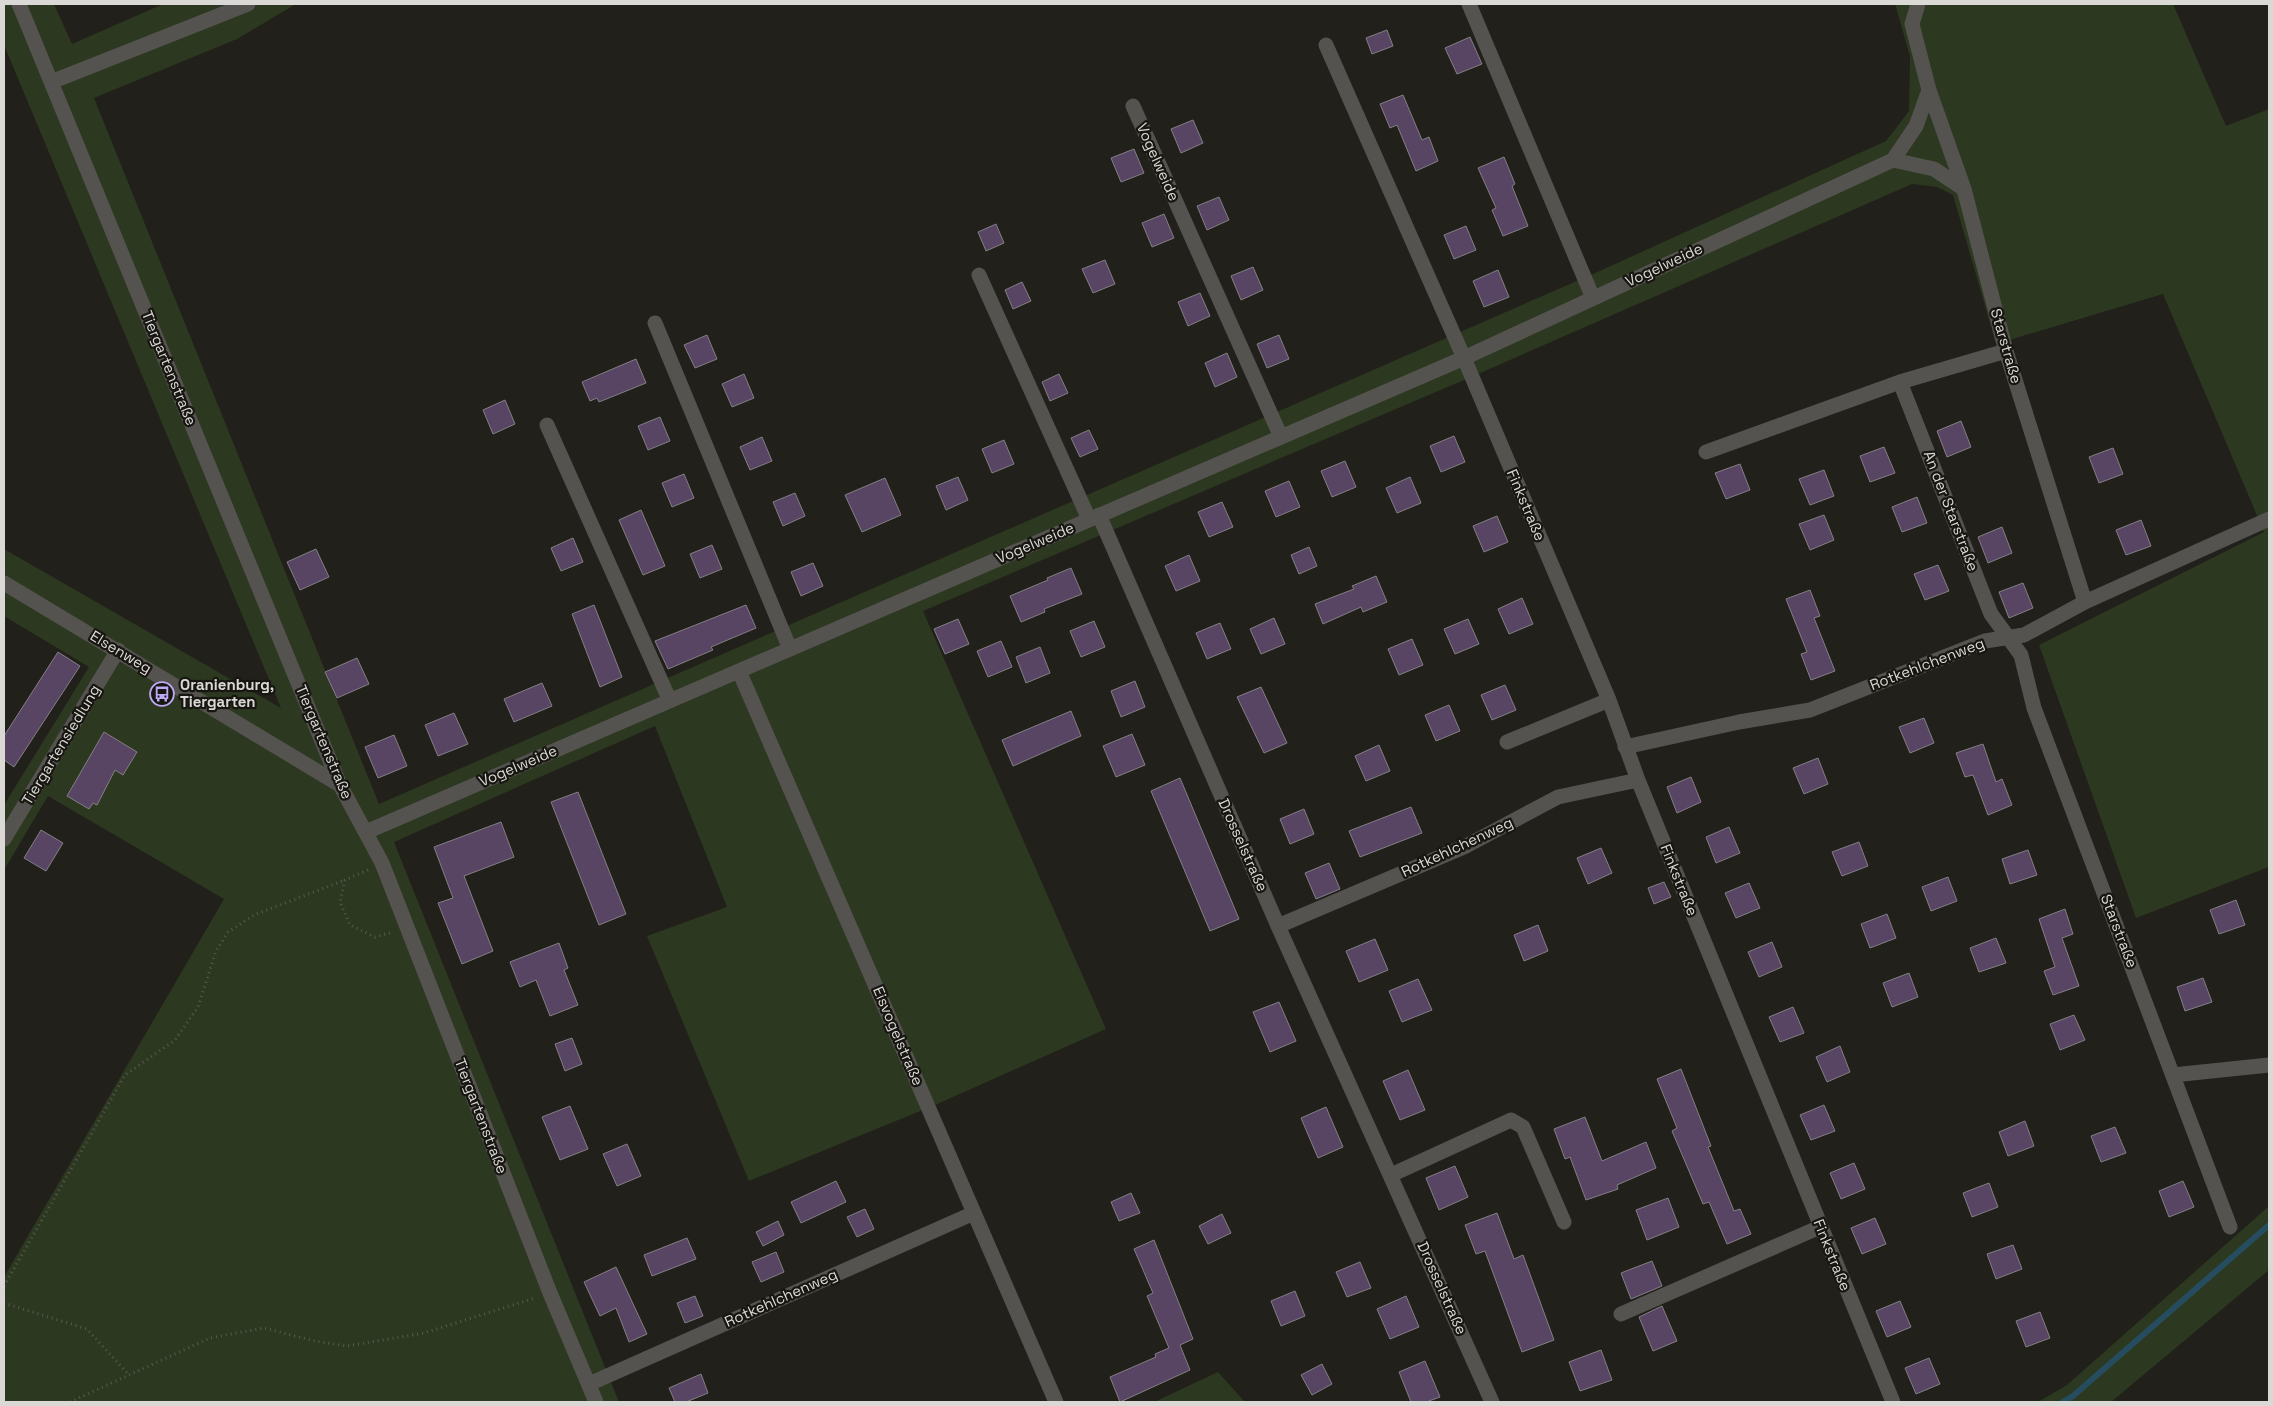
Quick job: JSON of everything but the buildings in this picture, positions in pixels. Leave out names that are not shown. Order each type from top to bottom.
[{"type":"street","name":"Tiergartenstraße","points":[[19,4],[340,785],[382,863],[550,1294],[596,1402]]},
{"type":"street","points":[[51,82],[248,4]]},
{"type":"street","points":[[1469,4],[1593,298]]},
{"type":"street","points":[[1906,4],[1928,90],[1916,126],[1893,160],[1934,169],[1964,188]]},
{"type":"street","points":[[1912,24],[1918,4]]},
{"type":"street","name":"Finkstraße","points":[[1326,45],[1464,358],[1609,700],[1638,780],[1893,1402]]},
{"type":"street","name":"Starstraße","points":[[1928,90],[1964,188],[2006,351],[2085,602]]},
{"type":"street","name":"Vogelweide","points":[[1133,106],[1281,437]]},
{"type":"street","name":"Vogelweide","points":[[366,832],[1464,358],[1893,160]]},
{"type":"street","name":"Drosselstraße","points":[[980,275],[1094,517],[1492,1402]]},
{"type":"street","points":[[655,322],[790,649]]},
{"type":"street","points":[[1706,452],[1900,382],[2006,351]]},
{"type":"street","name":"An der Starstraße","points":[[1900,382],[1990,614],[2007,637]]},
{"type":"street","points":[[546,425],[670,701]]},
{"type":"street","name":"Rotkehlchenweg","points":[[1625,747],[1739,722],[1810,710],[1985,641],[2024,635],[2085,602],[2269,519]]},
{"type":"street","name":"Elsenweg","points":[[4,583],[340,785]]},
{"type":"street","name":"Starstraße","points":[[2007,637],[2021,655],[2034,708],[2230,1227]]},
{"type":"street","name":"Tiergartensiedlung","points":[[4,839],[118,650]]},
{"type":"street","name":"Eisvogelstraße","points":[[740,671],[1056,1402]]},
{"type":"street","points":[[1507,742],[1609,700]]},
{"type":"street","name":"Rotkehlchenweg","points":[[1278,926],[1466,846],[1558,797],[1638,780]]},
{"type":"street","points":[[2173,1075],[2269,1065]]},
{"type":"street","points":[[1391,1174],[1511,1120],[1523,1127],[1564,1222]]},
{"type":"street","name":"Rotkehlchenweg","points":[[589,1384],[974,1213]]},
{"type":"street","points":[[1621,1314],[1820,1227]]},
{"type":"path","points":[[4,1286],[125,1075],[175,1040],[198,1007],[216,951],[228,932],[254,916],[345,880],[382,863]]},
{"type":"path","points":[[345,880],[340,902],[350,925],[375,937],[408,929]]},
{"type":"path","points":[[70,1402],[210,1338],[264,1328],[315,1341],[347,1346],[424,1333],[550,1294]]},
{"type":"path","points":[[4,1303],[87,1329],[129,1375]]},
{"type":"green space","points":[[4,4],[54,4],[72,44],[163,4],[296,4],[237,39],[94,98],[379,804],[1593,274],[1886,141],[1909,111],[1910,56],[1895,4],[2173,4],[2226,126],[2269,109],[2269,867],[2136,918],[2039,645],[2264,532],[2163,294],[1996,344],[1953,195],[1937,187],[1912,184],[1478,374],[923,611],[1106,1029],[935,1105],[749,1181],[647,936],[727,907],[655,726],[394,842],[619,1402],[4,1402],[4,1277],[224,899],[48,796],[4,870],[4,805],[89,667],[4,616],[4,549],[281,708],[4,45]]},
{"type":"green space","points":[[2269,1206],[2269,1270],[2111,1402],[2038,1402],[2067,1385]]},
{"type":"green space","points":[[1218,1372],[1245,1402],[1154,1402]]},
{"type":"waterway","points":[[2063,1402],[2073,1396],[2269,1225]]},
{"type":"place","name":"Oranienburg, Tiergarten","points":[[162,694]]}]
